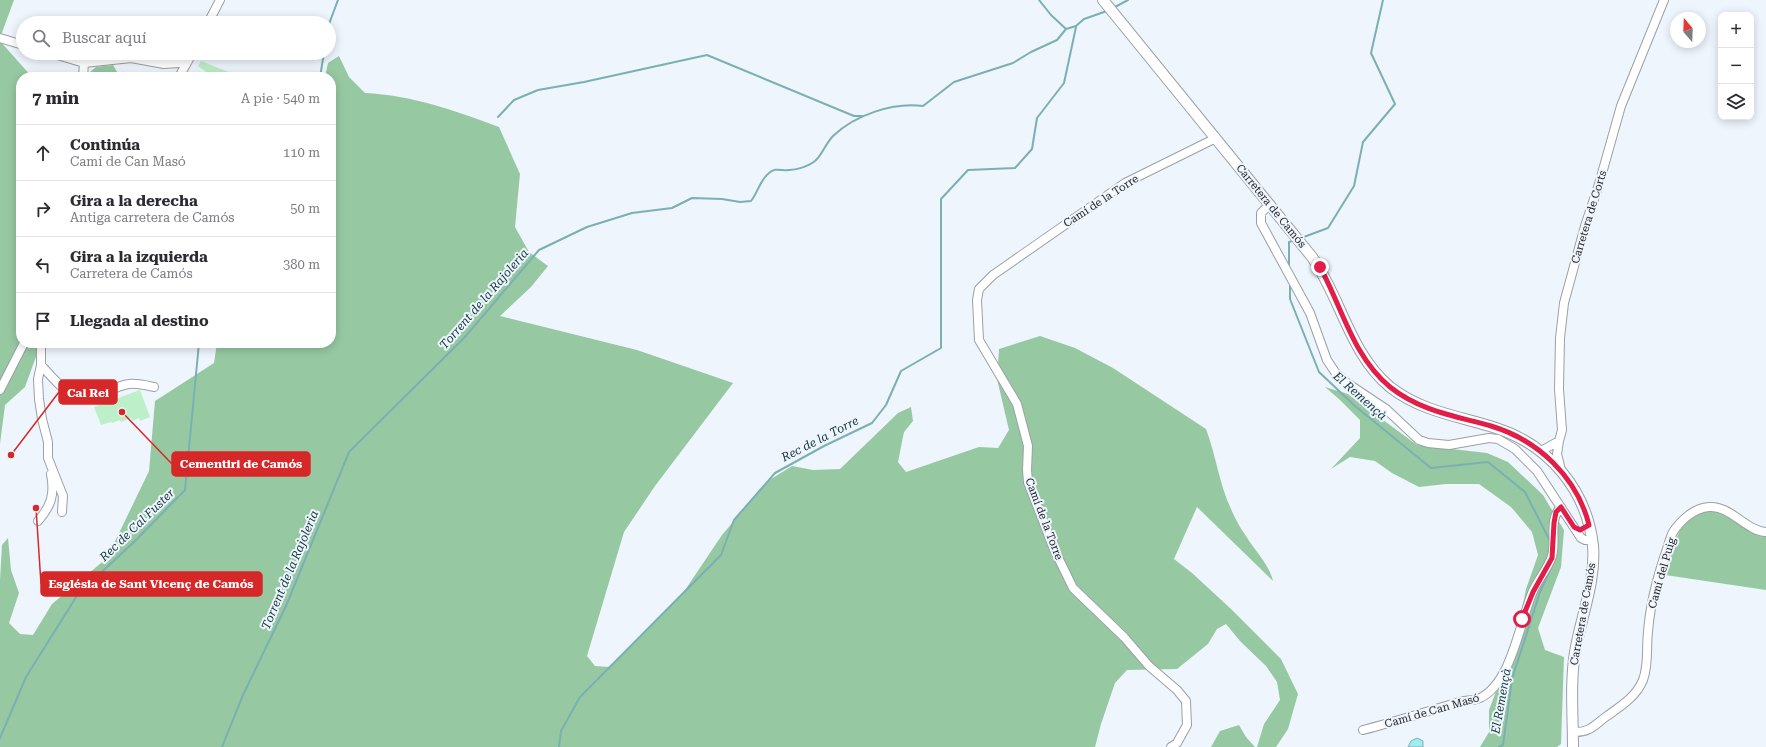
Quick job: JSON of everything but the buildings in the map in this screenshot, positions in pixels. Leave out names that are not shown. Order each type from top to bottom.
[{"type":"street","points":[[212,16],[220,0]]},
{"type":"street","name":"Carretera de Corts","points":[[1561,470],[1558,460],[1559,442],[1562,430],[1559,390],[1560,338],[1564,303],[1585,226],[1599,184],[1621,106],[1664,0]]},
{"type":"street","name":"Carretera de Camós","points":[[1109,6],[1305,247],[1326,279],[1361,353],[1377,374],[1390,386],[1412,402],[1423,407],[1498,428],[1520,438],[1544,454],[1561,470],[1575,489],[1582,503],[1589,525],[1592,540],[1593,563],[1591,581],[1574,666],[1572,694],[1573,747]]},
{"type":"street","points":[[0,38],[16,43]]},
{"type":"street","points":[[74,60],[84,63],[112,60]]},
{"type":"street","points":[[142,60],[164,64],[179,63],[184,60]]},
{"type":"street","points":[[181,72],[188,60]]},
{"type":"street","points":[[83,72],[84,63]]},
{"type":"street","name":"Camí de la Torre","points":[[1171,747],[1177,743],[1187,725],[1186,701],[1177,690],[1149,666],[1124,637],[1073,588],[1054,549],[1028,482],[1026,470],[1028,446],[1024,425],[1016,404],[979,340],[977,300],[979,289],[993,275],[1125,183],[1216,138]]},
{"type":"street","points":[[1273,208],[1261,213],[1261,223],[1313,320],[1327,360],[1335,372],[1347,383],[1386,409],[1418,440],[1428,444],[1449,445],[1489,438],[1498,439],[1506,443],[1515,449],[1533,466],[1581,538],[1585,540],[1592,540]]},
{"type":"street","points":[[0,390],[21,348]]},
{"type":"street","points":[[38,522],[50,505],[53,486],[48,458],[48,442],[39,399],[38,379],[41,365],[41,348]]},
{"type":"street","points":[[41,365],[76,397],[93,398],[127,384],[140,384],[154,387]]},
{"type":"street","points":[[1544,454],[1559,442]]},
{"type":"street","points":[[1544,454],[1558,451]]},
{"type":"street","points":[[48,458],[63,496],[62,512]]},
{"type":"street","name":"Camí del Puig","points":[[1573,732],[1584,732],[1623,705],[1636,693],[1648,661],[1648,634],[1652,603],[1661,568],[1673,533],[1688,515],[1697,510],[1710,506],[1724,510],[1758,532],[1766,532]]},
{"type":"street","name":"Camí de Can Masó","points":[[1363,730],[1458,702],[1480,698],[1491,690],[1502,675],[1516,645],[1522,619],[1533,592],[1552,558],[1554,523],[1556,512],[1561,507]]},
{"type":"street","points":[[1574,527],[1580,530],[1589,525]]},
{"type":"green space","points":[[0,0],[14,0],[0,38]]},
{"type":"green space","points":[[0,41],[28,72],[16,72],[16,348],[39,348],[25,387],[5,405],[0,444]]},
{"type":"green space","points":[[339,56],[349,77],[365,93],[382,94],[417,100],[467,115],[499,127],[520,174],[515,227],[529,252],[548,266],[531,287],[500,316],[637,350],[733,383],[655,486],[624,532],[587,656],[595,666],[610,667],[681,596],[722,535],[768,481],[792,466],[813,470],[840,469],[898,413],[911,407],[913,421],[904,432],[898,462],[906,472],[979,447],[998,448],[1009,430],[997,379],[999,349],[1040,336],[1075,348],[1113,368],[1206,429],[1223,490],[1231,509],[1242,530],[1265,563],[1273,581],[1197,507],[1174,559],[1192,573],[1230,608],[1281,659],[1298,694],[1288,729],[1276,747],[1257,747],[1264,724],[1280,700],[1277,682],[1266,666],[1240,641],[1226,624],[1217,629],[1208,644],[1177,669],[1127,670],[1115,683],[1095,747],[0,747],[0,580],[2,545],[8,538],[11,570],[19,593],[9,623],[20,634],[33,635],[52,604],[107,558],[149,471],[155,401],[214,363],[216,348],[336,348],[336,72],[326,72],[328,63],[336,60],[336,58]]},
{"type":"green space","points":[[201,61],[228,72],[206,72],[198,66]]},
{"type":"green space","points":[[113,65],[117,72],[90,72],[96,67]]},
{"type":"green space","points":[[1325,387],[1348,394],[1417,445],[1487,453],[1508,462],[1543,495],[1564,530],[1561,567],[1538,628],[1545,650],[1564,657],[1561,744],[1557,747],[1480,747],[1489,732],[1489,710],[1517,636],[1526,589],[1538,555],[1532,532],[1511,507],[1479,484],[1446,484],[1419,487],[1392,473],[1375,461],[1350,457],[1331,469],[1360,438],[1360,420]]},
{"type":"green space","points":[[140,390],[150,417],[140,421],[139,418],[132,421],[131,418],[121,422],[120,420],[101,425],[94,407]]},
{"type":"green space","points":[[1720,508],[1766,536],[1766,590],[1665,575],[1678,534],[1690,513]]},
{"type":"green space","points":[[1239,725],[1246,737],[1255,747],[1211,747],[1220,731]]},
{"type":"water","points":[[1417,738],[1423,741],[1423,747],[1408,747],[1411,741]]},
{"type":"waterway","name":"Rec de Cal Fuster","points":[[332,16],[338,0]]},
{"type":"waterway","points":[[1039,0],[1051,15],[1066,29]]},
{"type":"waterway","name":"Torrent de la Rajoleria","points":[[1113,8],[1128,0]]},
{"type":"waterway","name":"El Remençà","points":[[1301,238],[1328,228],[1354,186],[1363,142],[1395,104],[1371,53],[1383,0]]},
{"type":"waterway","name":"Torrent de la Rajoleria","points":[[222,747],[243,695],[286,606],[349,452],[464,338],[539,250],[587,227],[632,213],[672,208],[692,198],[722,199],[740,202],[751,201],[763,179],[771,171],[796,169],[812,163],[820,156],[833,136],[863,116],[887,108],[911,105],[923,106],[954,82],[1013,63],[1031,52],[1057,40],[1066,29],[1076,26],[1084,19],[1107,11]]},
{"type":"waterway","name":"Rec de la Torre","points":[[559,747],[561,731],[580,697],[721,555],[734,520],[775,473],[824,446],[872,423],[886,405],[901,371],[941,348],[941,199],[968,170],[1015,168],[1032,149],[1037,118],[1064,83],[1076,27]]},
{"type":"waterway","points":[[498,117],[514,100],[538,90],[584,82],[707,55],[854,116],[862,116]]},
{"type":"waterway","name":"Rec de Cal Fuster","points":[[321,72],[323,60]]},
{"type":"waterway","name":"El Remençà","points":[[1289,269],[1289,242],[1295,240]]},
{"type":"waterway","name":"El Remençà","points":[[1290,282],[1290,299],[1319,372],[1355,406],[1431,468],[1488,462],[1525,492],[1550,541]]},
{"type":"waterway","name":"Rec de Cal Fuster","points":[[0,738],[26,677],[78,594],[134,542],[185,490],[199,348]]},
{"type":"waterway","name":"El Remençà","points":[[1499,747],[1503,745],[1512,679],[1540,592],[1551,568]]},
{"type":"place","name":"Cementiri de Camós","points":[[122,412]]},
{"type":"place","name":"Cal Rei","points":[[11,455]]},
{"type":"place","name":"Església de Sant Vicenç de Camós","points":[[36,508]]},
{"type":"route","points":[[1320,267],[1361,353],[1369,365],[1390,386],[1412,402],[1423,407],[1498,428],[1520,438],[1540,450],[1548,457],[1561,470],[1575,489],[1587,515],[1589,525],[1580,530],[1574,527],[1561,507],[1556,512],[1552,558],[1546,570],[1541,575],[1522,619]]}]
